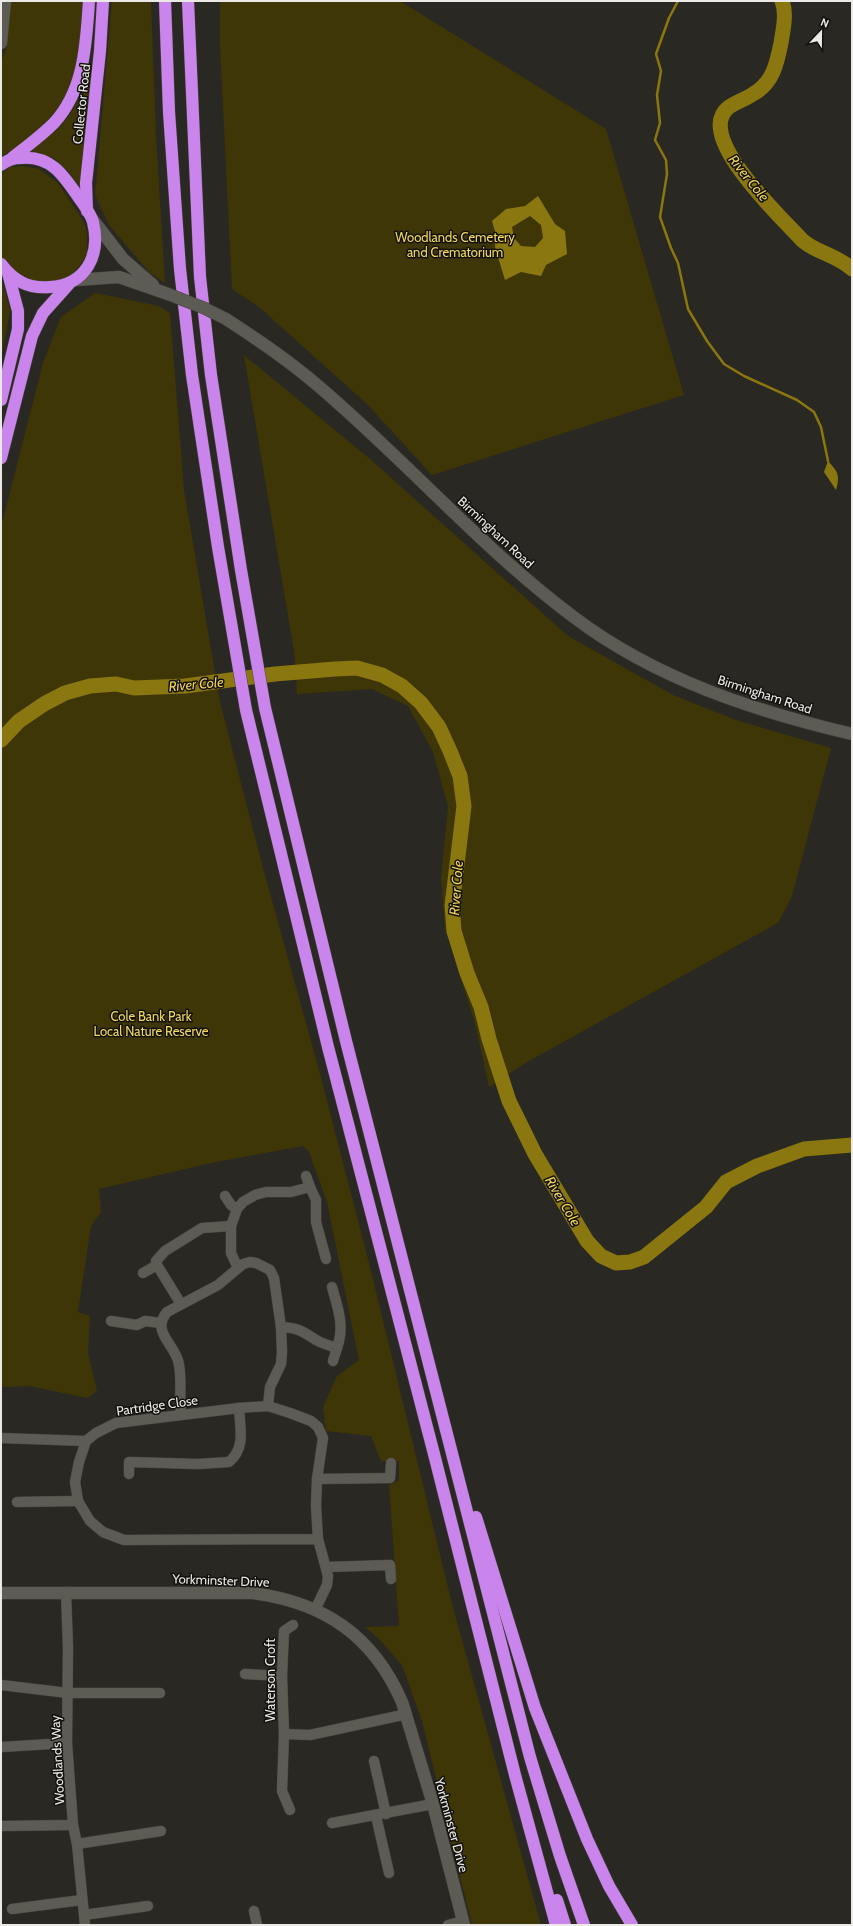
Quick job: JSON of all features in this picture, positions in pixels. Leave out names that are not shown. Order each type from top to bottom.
[{"type":"highway","name":"Collector Road","points":[[4,162],[55,122],[66,107],[77,85],[82,68],[85,50],[88,1]]},
{"type":"highway","name":"Collector Road","points":[[1,458],[32,336],[43,313],[88,265],[94,253],[96,240],[90,215],[86,183],[100,51],[103,1]]},
{"type":"highway","points":[[165,1],[169,112],[180,269],[192,375],[218,547],[246,710],[328,1047],[438,1468],[515,1775],[556,1925]]},
{"type":"highway","points":[[188,1],[200,276],[212,383],[253,645],[265,708],[346,1041],[530,1757],[560,1856],[584,1925]]},
{"type":"highway","points":[[4,162],[30,157],[42,160],[54,167],[66,178],[90,215]]},
{"type":"highway","points":[[4,268],[24,285],[39,288],[55,287],[73,282]]},
{"type":"highway","points":[[1,400],[18,329],[18,312],[4,268]]},
{"type":"highway","points":[[456,1465],[482,1534],[535,1708],[587,1839],[609,1886],[632,1925]]},
{"type":"highway","points":[[515,1775],[565,1925]]},
{"type":"main road","points":[[1,43],[5,1]]},
{"type":"main road","name":"Birmingham Road","points":[[90,215],[123,259],[157,289]]},
{"type":"main road","name":"Birmingham Road","points":[[73,282],[119,277],[157,289],[204,308],[226,319],[277,353],[316,384],[508,565],[576,619],[634,656],[675,677],[720,696],[763,711],[852,734]]},
{"type":"main road","name":"Yorkminster Drive","points":[[1,1593],[252,1593],[276,1596],[315,1610],[348,1629],[372,1652],[381,1663],[396,1687],[407,1714],[464,1923]]},
{"type":"street","points":[[306,1176],[316,1200],[316,1222],[326,1259]]},
{"type":"street","points":[[238,1268],[231,1253],[230,1226],[237,1210],[243,1202],[255,1195],[266,1192],[291,1192],[310,1187]]},
{"type":"street","points":[[225,1196],[231,1205],[237,1210]]},
{"type":"street","points":[[180,1304],[156,1266],[156,1262],[165,1251],[202,1228],[230,1226]]},
{"type":"street","points":[[180,1414],[179,1364],[163,1332],[161,1323],[168,1312],[180,1304],[218,1285],[238,1268],[250,1262],[261,1264],[270,1270],[274,1278],[281,1327],[281,1364],[270,1387],[268,1406]]},
{"type":"street","points":[[143,1273],[156,1266]]},
{"type":"street","points":[[332,1287],[341,1320],[342,1335],[333,1361]]},
{"type":"street","points":[[111,1321],[137,1325],[145,1321],[161,1323]]},
{"type":"street","points":[[281,1327],[302,1330],[318,1341],[337,1348]]},
{"type":"street","name":"Partridge Close","points":[[86,1441],[96,1432],[116,1423],[180,1414],[268,1406],[311,1422],[318,1427],[323,1438],[317,1479]]},
{"type":"street","points":[[129,1474],[129,1462],[198,1464],[229,1462],[238,1453],[240,1446],[239,1408]]},
{"type":"street","points":[[1,1438],[86,1441],[75,1482],[78,1501],[90,1521],[103,1532],[124,1540],[318,1539]]},
{"type":"street","points":[[315,1610],[327,1585],[328,1576],[318,1539],[317,1479],[390,1478],[391,1463]]},
{"type":"street","points":[[17,1502],[78,1501]]},
{"type":"street","points":[[326,1567],[390,1565],[391,1579]]},
{"type":"street","name":"Woodlands Way","points":[[66,1592],[68,1648],[67,1743],[73,1826],[77,1844],[85,1920],[148,1906]]},
{"type":"street","name":"Waterson Croft","points":[[293,1625],[284,1631],[282,1676],[284,1734],[310,1735],[407,1714]]},
{"type":"street","points":[[245,1674],[282,1676]]},
{"type":"street","points":[[1,1685],[68,1693],[160,1693]]},
{"type":"street","points":[[284,1734],[282,1791],[290,1810]]},
{"type":"street","points":[[1,1747],[67,1743]]},
{"type":"street","points":[[374,1761],[389,1874]]},
{"type":"street","points":[[332,1823],[381,1815],[432,1804]]},
{"type":"street","points":[[1,1826],[73,1826]]},
{"type":"street","points":[[77,1844],[161,1831]]},
{"type":"street","points":[[12,1909],[82,1900]]},
{"type":"street","points":[[254,1911],[257,1925]]},
{"type":"street","points":[[448,1925],[464,1923]]},
{"type":"green space","points":[[9,1],[83,1],[82,32],[77,67],[63,99],[54,113],[30,138],[1,156],[1,62],[7,46]]},
{"type":"green space","points":[[112,1],[151,1],[156,136],[165,283],[149,272],[109,225],[95,195]]},
{"type":"green space","name":"Woodlands Cemetery and Crematorium","points":[[220,1],[400,1],[606,129],[684,395],[432,475],[367,404],[259,307],[232,289],[220,48]]},
{"type":"green space","points":[[94,64],[81,189],[68,171],[54,158],[32,152],[40,143],[65,122],[75,107],[91,65]]},
{"type":"green space","points":[[23,166],[39,169],[58,183],[84,222],[87,233],[87,253],[80,265],[70,277],[58,283],[26,281],[5,262],[1,256],[1,175],[10,167]]},
{"type":"green space","points":[[1,278],[10,310],[1,360]]},
{"type":"green space","name":"Cole Bank Park Local Nature Reserve","points":[[95,293],[159,306],[170,313],[184,490],[220,702],[263,868],[319,1070],[370,1267],[452,1604],[541,1925],[472,1925],[422,1721],[402,1665],[377,1637],[365,1627],[399,1626],[389,1485],[399,1480],[399,1461],[381,1461],[371,1436],[326,1431],[323,1407],[337,1376],[359,1360],[327,1202],[309,1152],[303,1146],[211,1163],[99,1189],[101,1212],[91,1226],[78,1312],[90,1316],[88,1353],[97,1391],[87,1398],[30,1386],[1,1387],[1,527],[43,363],[61,317]]},
{"type":"green space","points":[[244,355],[370,459],[568,636],[673,695],[736,720],[831,748],[792,896],[778,923],[527,1062],[489,1087],[475,1023],[445,929],[441,880],[448,806],[433,752],[408,706],[372,689],[297,694],[294,651]]},
{"type":"shaded area","points":[[538,196],[555,224],[565,231],[567,254],[546,265],[541,276],[521,272],[505,280],[495,247],[496,235],[492,221],[506,209],[525,206]],"holes":[[[530,216],[541,225],[543,238],[535,247],[521,246],[514,238],[512,227]]]},
{"type":"shaded area","points":[[828,461],[834,468],[838,477],[836,490],[824,472]]},
{"type":"waterway","points":[[678,1],[669,18],[656,54],[661,71],[657,95],[660,123],[655,140],[666,160],[667,174],[660,217],[678,263],[688,309],[707,341],[724,364],[744,376],[797,400],[814,412],[821,427],[828,461]]},
{"type":"waterway","name":"River Cole","points":[[782,1],[784,11],[784,27],[778,58],[773,72],[770,78],[760,89],[729,107],[721,120],[722,137],[731,156],[744,176],[802,240],[813,248],[839,260],[852,269]]},
{"type":"waterway","name":"River Cole","points":[[1,740],[19,721],[44,704],[65,693],[90,686],[116,684],[134,688],[185,686],[275,674],[357,668],[382,675],[402,686],[421,703],[439,727],[460,776],[464,806],[452,906],[454,931],[467,973],[481,1007],[489,1039],[509,1101],[535,1154],[587,1241],[601,1256],[616,1263],[630,1262],[644,1257],[706,1207],[726,1182],[757,1166],[804,1149],[852,1145]]}]
